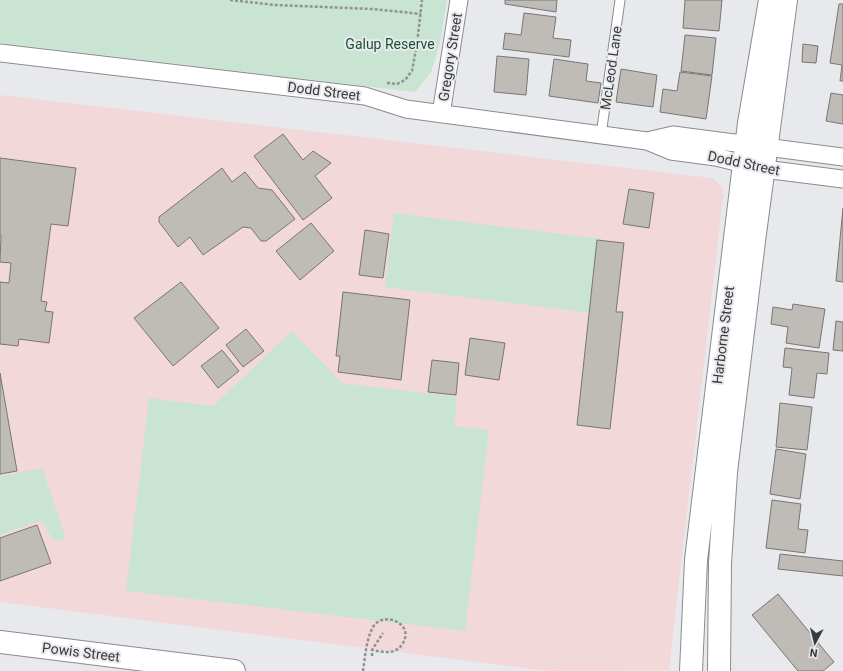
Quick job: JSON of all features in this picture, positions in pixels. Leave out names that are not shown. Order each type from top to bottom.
[{"type":"main road","name":"Harborne Street","points":[[719,671],[720,562],[726,472],[754,241],[756,156],[770,0]]},
{"type":"main road","name":"Harborne Street","points":[[689,669],[696,560],[756,156],[786,0]]},
{"type":"main road","name":"Powis Street","points":[[0,642],[183,668],[234,671]]},
{"type":"street","name":"Gregory Street","points":[[441,114],[459,0]]},
{"type":"street","name":"Dodd Street","points":[[0,53],[365,96],[406,109],[647,141],[671,151],[716,156],[843,157]]},
{"type":"street","name":"Dodd Street","points":[[756,156],[843,178]]},
{"type":"lane","name":"McLeod Lane","points":[[601,135],[620,0]]},
{"type":"path","points":[[230,0],[275,5],[372,9],[421,14]]},
{"type":"path","points":[[382,82],[397,84],[405,80],[412,71],[422,0]]},
{"type":"path","points":[[363,671],[372,628],[376,623],[382,620],[393,619],[399,622],[405,633],[405,639],[400,648],[389,652],[372,650]]},
{"type":"path","points":[[372,656],[372,650],[383,633]]},
{"type":"shaded area","points":[[0,95],[713,178],[724,189],[669,670],[549,671],[0,602]]},
{"type":"green space","name":"Galup Reserve","points":[[0,0],[447,0],[440,43],[431,72],[415,92],[0,43]]},
{"type":"green space","points":[[394,213],[602,239],[592,313],[385,287]]},
{"type":"green space","points":[[292,331],[342,383],[457,397],[454,426],[489,430],[465,631],[126,591],[149,398],[213,406]]},
{"type":"green space","points":[[42,468],[66,539],[53,541],[43,522],[37,522],[0,535],[0,476]]},
{"type":"building","points":[[505,0],[557,0],[556,12],[505,4]]},
{"type":"building","points":[[685,0],[722,0],[719,31],[683,28]]},
{"type":"building","points":[[839,4],[843,4],[843,81],[840,81],[842,65],[830,63]]},
{"type":"building","points":[[524,13],[556,17],[553,38],[571,40],[569,57],[503,49],[505,33],[521,35]]},
{"type":"building","points":[[685,35],[716,38],[712,75],[681,71]]},
{"type":"building","points":[[803,44],[818,46],[816,63],[802,62]]},
{"type":"building","points":[[497,56],[529,59],[526,95],[494,92]]},
{"type":"building","points":[[554,59],[588,64],[586,81],[601,83],[598,103],[549,96]]},
{"type":"building","points":[[621,69],[657,75],[653,107],[616,102]]},
{"type":"building","points":[[680,72],[712,76],[706,119],[660,112],[663,89],[677,91]]},
{"type":"building","points":[[831,93],[843,95],[843,124],[826,121]]},
{"type":"building","points":[[283,134],[303,160],[313,151],[331,163],[315,176],[332,198],[303,220],[254,156]]},
{"type":"building","points":[[0,158],[76,168],[68,226],[51,224],[41,301],[47,302],[45,311],[53,312],[49,343],[19,339],[18,346],[0,344],[0,282],[9,283],[11,263],[0,262]]},
{"type":"building","points":[[222,168],[232,182],[245,172],[258,188],[272,190],[295,219],[266,241],[261,241],[251,228],[243,227],[203,255],[190,237],[178,247],[159,222],[159,217]]},
{"type":"building","points":[[629,189],[654,193],[649,228],[623,224]]},
{"type":"building","points":[[843,208],[843,282],[836,281]]},
{"type":"building","points":[[311,223],[334,251],[300,280],[276,251]]},
{"type":"building","points":[[365,230],[389,234],[383,278],[359,275]]},
{"type":"building","points":[[597,240],[624,243],[616,312],[623,312],[610,429],[577,425]]},
{"type":"building","points":[[181,282],[219,328],[173,366],[134,318]]},
{"type":"building","points":[[343,292],[410,300],[401,380],[338,372],[340,356],[336,356]]},
{"type":"building","points":[[793,304],[825,309],[819,348],[786,343],[788,327],[771,324],[773,307],[792,310]]},
{"type":"building","points":[[836,321],[843,322],[843,351],[833,350]]},
{"type":"building","points":[[246,329],[264,351],[243,367],[226,345]]},
{"type":"building","points":[[470,338],[505,343],[499,380],[465,375]]},
{"type":"building","points":[[785,348],[829,353],[827,374],[817,373],[814,398],[789,395],[792,368],[783,367]]},
{"type":"building","points":[[222,350],[239,371],[218,388],[201,366]]},
{"type":"building","points":[[432,360],[459,363],[456,395],[428,392]]},
{"type":"building","points":[[0,373],[17,471],[0,474]]},
{"type":"building","points":[[780,403],[812,407],[807,450],[776,447]]},
{"type":"building","points":[[776,449],[806,454],[800,499],[770,494]]},
{"type":"building","points":[[772,500],[801,504],[798,529],[808,530],[805,553],[766,548]]},
{"type":"building","points":[[37,525],[51,563],[0,581],[0,538]]},
{"type":"building","points":[[780,554],[843,561],[843,576],[778,569]]},
{"type":"building","points":[[778,594],[834,662],[823,671],[798,671],[752,615]]}]
